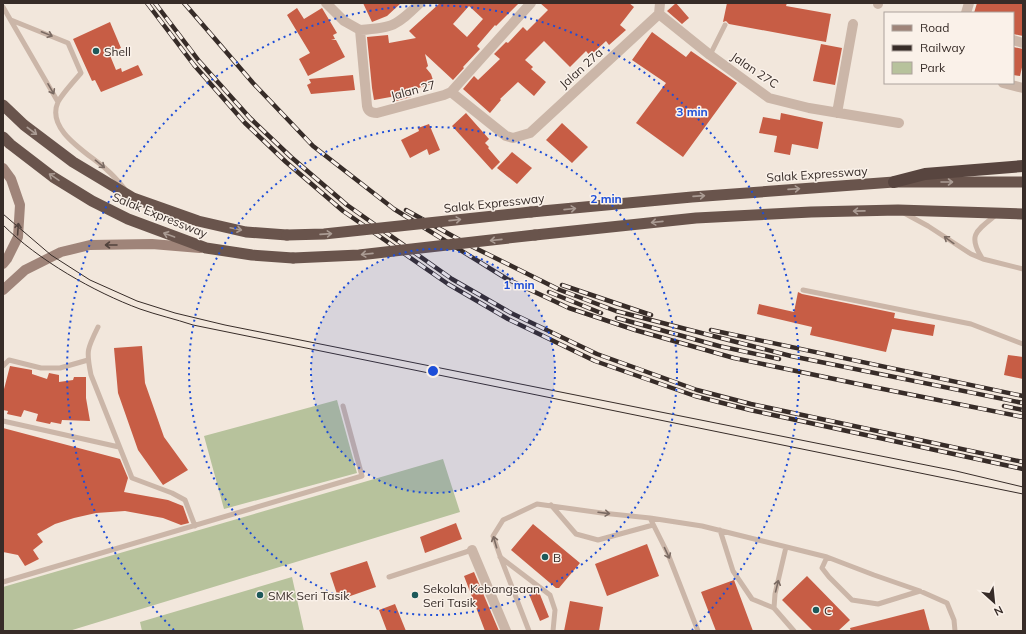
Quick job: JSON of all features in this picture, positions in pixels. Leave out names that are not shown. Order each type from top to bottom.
[{"type":"highway","name":"Salak Expressway","points":[[3,105],[24,125],[73,162],[133,198],[198,221],[246,232],[287,235],[324,234],[700,196],[894,182],[1023,182]]},
{"type":"highway","name":"Salak Expressway","points":[[3,137],[53,177],[92,201],[128,219],[206,248],[252,255],[293,258],[359,255],[696,218],[811,212],[898,210],[1023,214]]},
{"type":"highway","points":[[894,182],[925,174],[1023,166]]},
{"type":"main road","points":[[3,168],[10,179],[20,205],[18,238],[3,264]]},
{"type":"main road","points":[[3,290],[25,270],[61,252],[90,245],[152,244],[206,248]]},
{"type":"street","points":[[326,3],[344,21],[360,30],[390,27],[402,20],[420,3]]},
{"type":"street","name":"Jalan 27","points":[[360,30],[367,106],[368,110],[372,113],[451,92],[531,3]]},
{"type":"street","points":[[659,14],[660,3]]},
{"type":"street","name":"Jalan 27a","points":[[451,92],[506,136],[513,138],[530,134],[659,14]]},
{"type":"street","name":"Jalan 27C","points":[[659,14],[710,55],[769,98],[809,108],[899,123]]},
{"type":"street","points":[[837,113],[854,24]]},
{"type":"street","points":[[1007,84],[1023,88]]},
{"type":"street","points":[[472,550],[506,631]]},
{"type":"lane","points":[[4,4],[11,20],[58,102]]},
{"type":"lane","points":[[11,20],[68,42],[81,73],[58,102],[56,114],[58,125],[68,138],[108,170],[133,198]]},
{"type":"lane","points":[[710,55],[725,25]]},
{"type":"lane","points":[[898,210],[924,223],[971,254],[983,259],[1023,269]]},
{"type":"lane","points":[[983,259],[976,249],[974,240],[978,230],[998,213]]},
{"type":"lane","points":[[804,290],[971,324],[1023,344]]},
{"type":"lane","points":[[98,327],[88,346],[88,360],[92,375],[132,478],[172,493],[185,500],[195,526]]},
{"type":"lane","points":[[3,366],[9,360],[41,368],[60,368],[88,360]]},
{"type":"lane","points":[[3,582],[362,476],[343,406]]},
{"type":"lane","points":[[3,421],[120,447]]},
{"type":"lane","points":[[529,631],[493,536],[503,520],[537,504],[702,526],[827,557],[920,591],[947,603],[954,620],[955,631]]},
{"type":"lane","points":[[551,505],[576,534],[598,540],[653,524]]},
{"type":"lane","points":[[650,518],[668,554],[698,631]]},
{"type":"lane","points":[[720,530],[733,571],[752,599],[774,608],[794,631]]},
{"type":"lane","points":[[774,608],[775,594],[786,547]]},
{"type":"lane","points":[[389,577],[472,550]]},
{"type":"lane","points":[[500,556],[550,595],[555,610],[553,631]]},
{"type":"lane","points":[[827,557],[822,568],[852,600],[878,604],[920,591]]},
{"type":"green space","points":[[337,400],[357,473],[224,509],[204,436]]},
{"type":"green space","points":[[443,459],[460,512],[69,631],[3,631],[3,587]]},
{"type":"green space","points":[[292,577],[304,631],[142,631],[140,622]]},
{"type":"building","points":[[363,3],[401,3],[387,16],[372,22]]},
{"type":"building","points":[[440,3],[519,3],[496,26],[495,25],[477,46],[480,49],[453,80],[425,54],[428,66],[426,68],[431,74],[434,83],[409,91],[411,97],[396,101],[396,96],[374,100],[367,37],[388,35],[389,43],[416,38],[409,31]],"holes":[[[469,6],[483,19],[467,37],[453,24]]]},
{"type":"building","points":[[540,3],[629,3],[634,7],[620,25],[626,30],[609,45],[606,41],[590,56],[586,51],[570,67],[544,41],[525,60],[533,67],[531,69],[546,82],[534,96],[518,82],[500,99],[501,100],[490,113],[463,89],[474,76],[478,80],[500,59],[494,54],[506,42],[508,43],[523,27],[527,31],[548,10]]},
{"type":"building","points":[[676,3],[689,18],[682,24],[667,11]]},
{"type":"building","points":[[727,3],[787,3],[786,6],[831,14],[826,42],[729,24],[726,21],[723,22]]},
{"type":"building","points":[[977,3],[1023,3],[1023,36],[1014,34],[1014,12],[974,12]]},
{"type":"building","points":[[297,8],[304,19],[322,8],[337,33],[333,35],[335,39],[331,40],[336,40],[345,57],[308,76],[299,59],[310,53],[287,15]]},
{"type":"building","name":"Shell","points":[[110,22],[121,48],[109,53],[116,70],[121,68],[122,72],[138,65],[143,75],[101,92],[95,80],[92,81],[73,39]]},
{"type":"building","points":[[652,32],[686,57],[691,51],[737,83],[683,157],[636,123],[666,83],[632,60]]},
{"type":"building","points":[[821,44],[842,48],[835,85],[813,81]]},
{"type":"building","points":[[1014,47],[1023,49],[1023,63],[1020,76],[1014,75]]},
{"type":"building","points":[[353,75],[355,90],[311,94],[307,85],[311,83],[309,79]]},
{"type":"building","points":[[466,113],[489,139],[485,143],[500,162],[492,170],[452,126]]},
{"type":"building","points":[[781,113],[823,122],[818,149],[792,144],[790,155],[774,152],[777,136],[759,133],[763,117],[780,120]]},
{"type":"building","points":[[562,123],[588,147],[572,163],[546,140]]},
{"type":"building","points":[[429,124],[440,150],[429,155],[427,149],[410,158],[401,140],[419,131],[418,128]]},
{"type":"building","points":[[512,152],[532,168],[517,184],[497,168]]},
{"type":"building","points":[[798,292],[895,313],[894,318],[935,325],[933,336],[892,329],[886,352],[810,335],[812,327],[757,314],[759,304],[794,312]]},
{"type":"building","points":[[142,346],[145,383],[164,437],[188,470],[163,485],[138,450],[118,393],[114,348]]},
{"type":"building","points":[[1008,355],[1023,357],[1023,379],[1004,375]]},
{"type":"building","points":[[10,366],[32,370],[32,374],[47,379],[49,373],[59,375],[59,382],[73,380],[74,377],[86,377],[86,398],[90,421],[62,420],[61,424],[51,422],[50,424],[36,421],[38,414],[24,410],[21,417],[7,414],[8,411],[3,410],[3,393]]},
{"type":"building","points":[[3,428],[120,459],[128,478],[124,492],[168,500],[183,506],[189,523],[181,525],[163,518],[125,511],[96,513],[74,518],[55,524],[37,534],[43,542],[33,550],[39,559],[25,566],[18,555],[3,552]]},
{"type":"building","points":[[456,523],[462,539],[425,553],[420,537]]},
{"type":"building","name":"B","points":[[533,524],[580,563],[559,588],[556,588],[511,550]]},
{"type":"building","name":"B","points":[[647,544],[659,576],[607,596],[595,564]]},
{"type":"building","points":[[367,561],[376,587],[339,600],[330,573]]},
{"type":"building","points":[[474,572],[499,631],[485,631],[464,576]]},
{"type":"building","name":"C","points":[[807,576],[850,620],[838,631],[813,631],[782,600]]},
{"type":"building","points":[[734,580],[753,631],[716,631],[701,592]]},
{"type":"building","points":[[535,589],[539,592],[549,617],[540,621],[528,592]]},
{"type":"building","points":[[570,601],[603,607],[599,631],[564,631]]},
{"type":"building","points":[[395,604],[406,631],[387,631],[379,610]]},
{"type":"building","name":"C","points":[[924,609],[930,631],[851,631],[850,628]]},
{"type":"tram line","points":[[3,214],[51,255],[90,280],[137,301],[175,313],[225,325],[956,471],[1023,487]]},
{"type":"tram line","points":[[3,225],[17,238],[67,274],[104,294],[140,309],[193,325],[1023,494]]},
{"type":"railway","points":[[147,3],[194,65],[245,123],[286,162],[343,211],[448,284],[508,319],[595,361],[695,396],[750,410],[1023,469]]},
{"type":"railway","points":[[155,3],[199,61],[250,118],[291,157],[347,205],[452,279],[511,313],[597,354],[697,390],[751,404],[1023,462]]},
{"type":"railway","points":[[184,3],[253,83],[313,146],[394,209],[507,279],[569,308],[635,330],[734,358],[1023,417]]},
{"type":"railway","points":[[406,210],[467,244],[560,290],[616,311],[791,356],[1023,403]]},
{"type":"railway","points":[[562,285],[651,315]]},
{"type":"railway","points":[[549,292],[601,313]]},
{"type":"railway","points":[[617,318],[719,346],[779,359]]},
{"type":"railway","points":[[711,330],[1023,396]]},
{"type":"railway","points":[[1004,406],[1023,410]]},
{"type":"place","name":"Shell","points":[[96,51]]},
{"type":"place","name":"B","points":[[545,557]]},
{"type":"place","name":"SMK Seri Tasik","points":[[260,595]]},
{"type":"place","name":"Sekolah Kebangsaan Seri Tasik","points":[[415,595]]},
{"type":"place","name":"C","points":[[816,610]]}]
